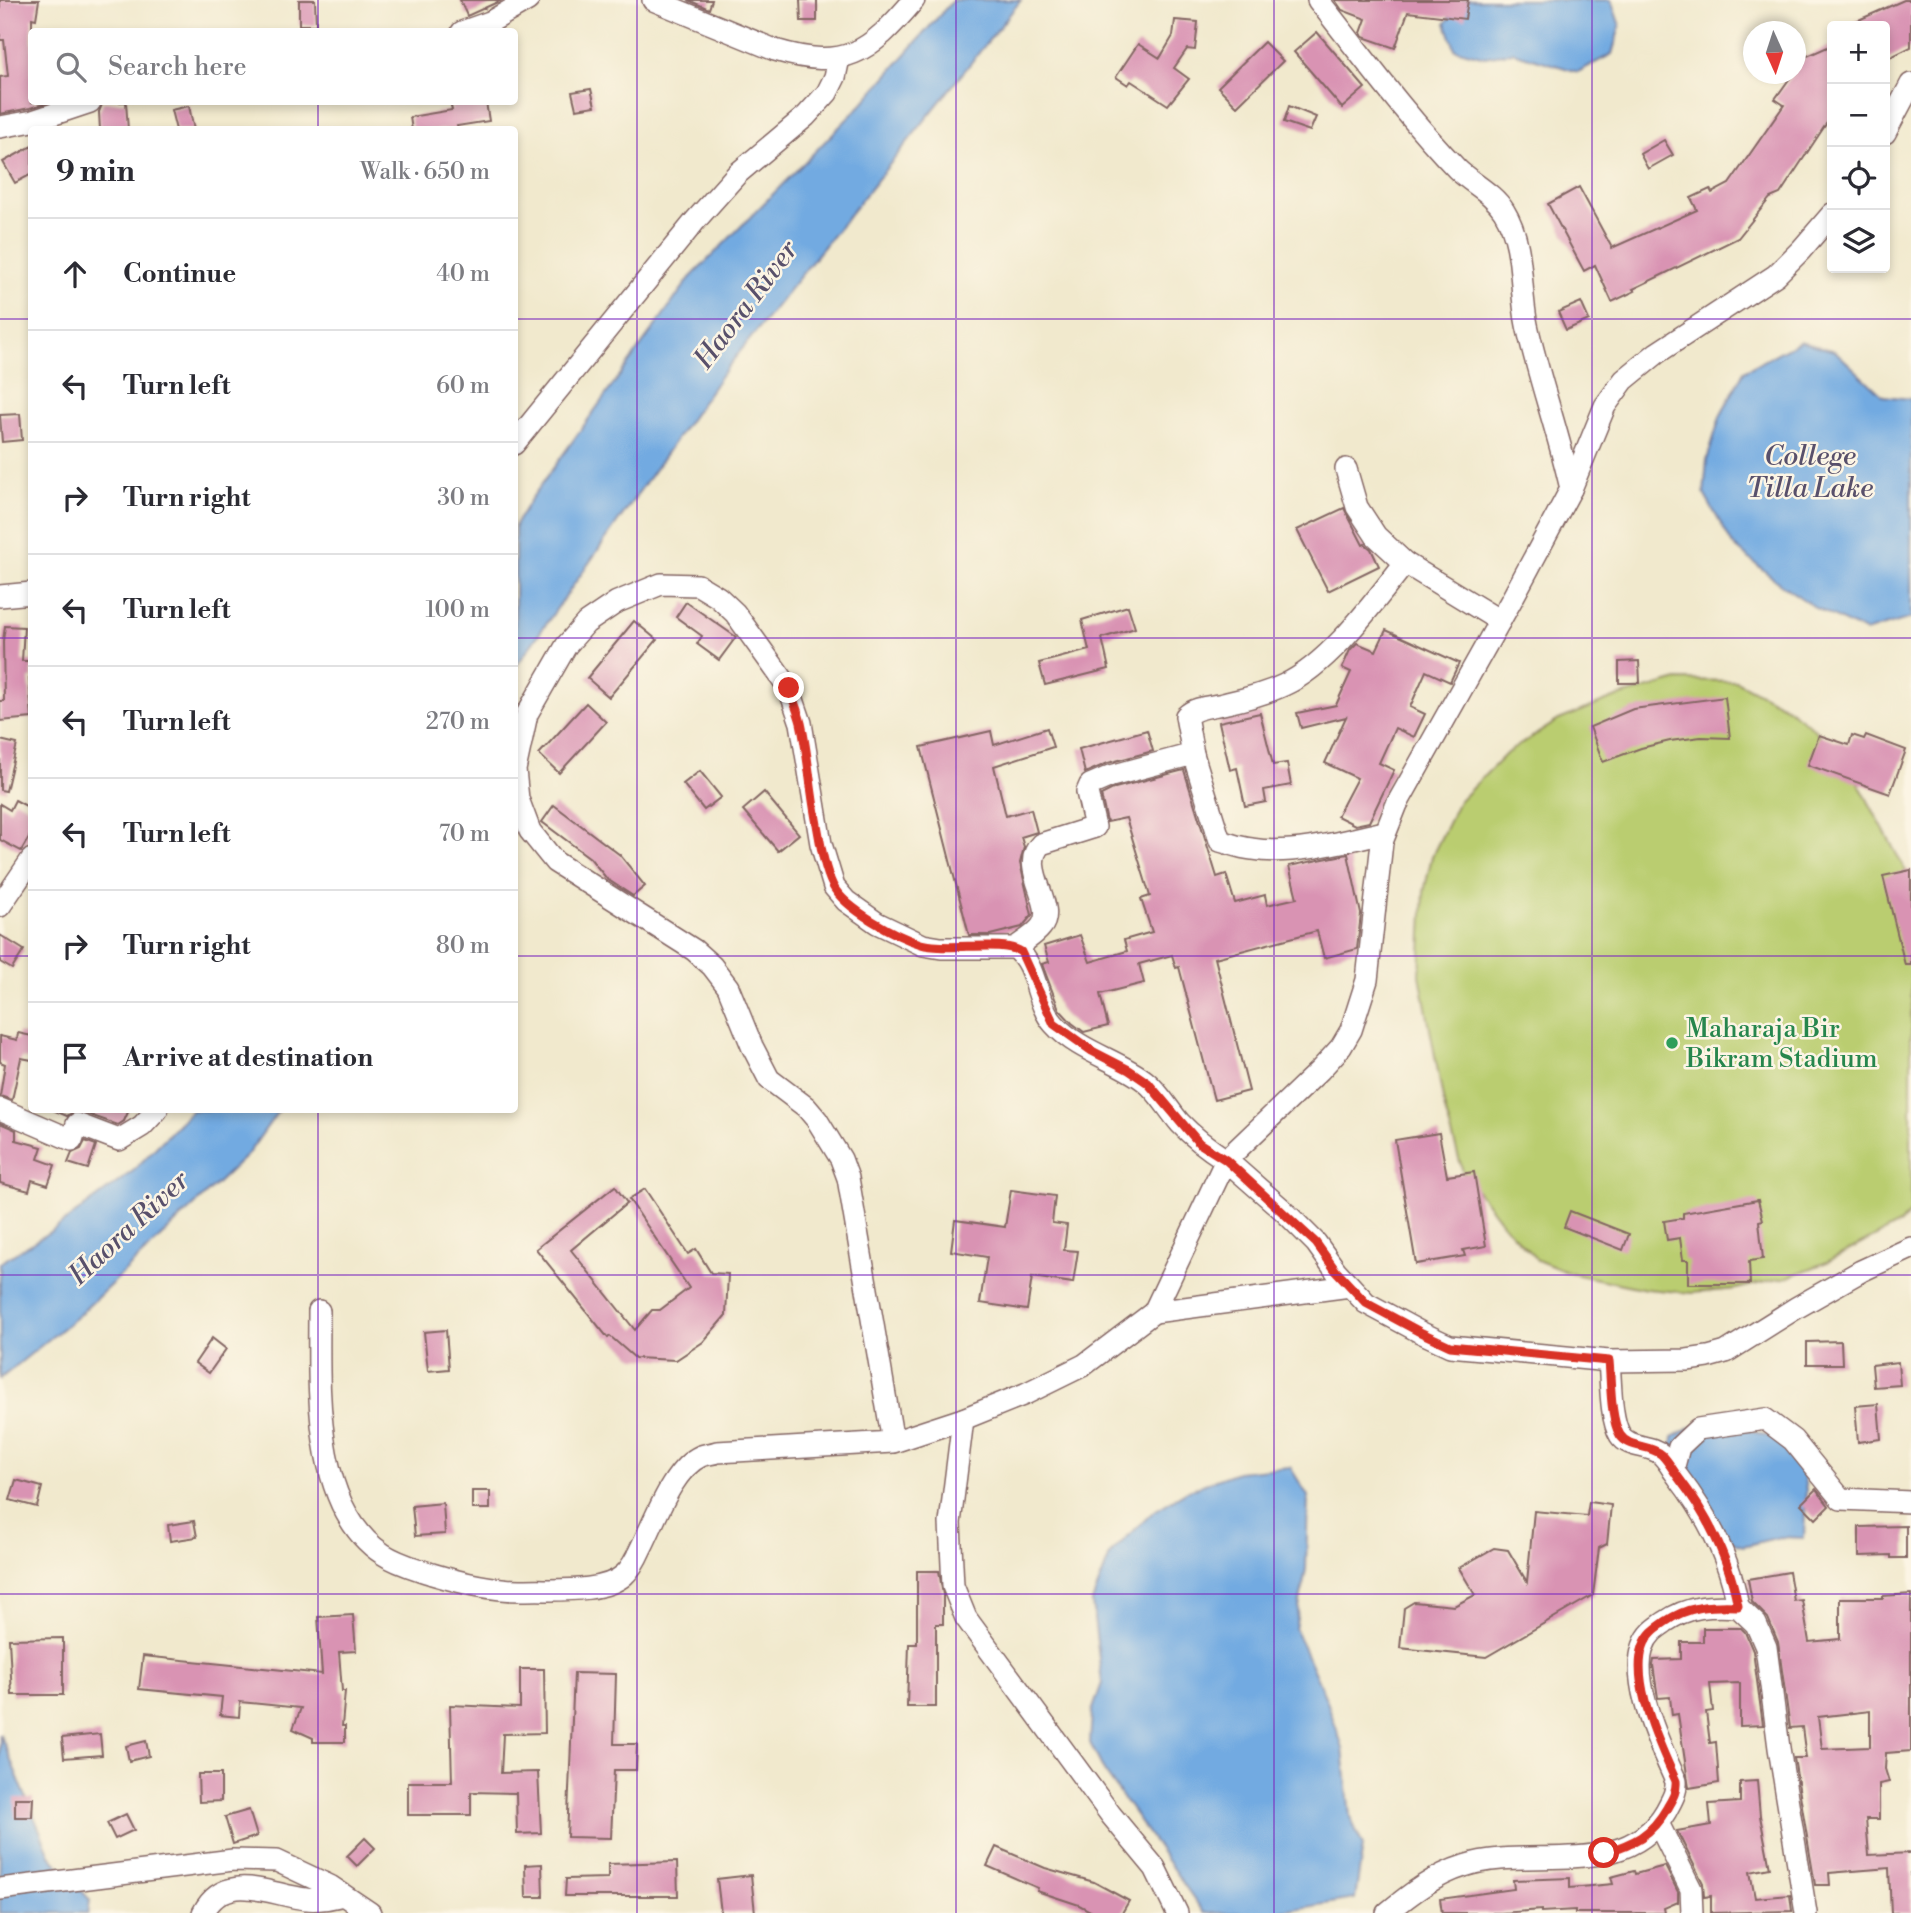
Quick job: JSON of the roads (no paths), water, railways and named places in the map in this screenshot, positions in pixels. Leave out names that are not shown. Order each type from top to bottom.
[{"type":"street","points":[[473,28],[490,22],[528,0]]},
{"type":"street","points":[[653,0],[775,50],[817,60],[855,54],[876,40],[914,0]]},
{"type":"street","points":[[1318,0],[1405,110],[1450,161],[1503,208],[1520,258],[1527,323],[1571,489]]},
{"type":"street","points":[[518,439],[695,221],[737,174],[806,116],[827,93],[835,77],[839,58]]},
{"type":"street","points":[[1890,124],[1911,84]]},
{"type":"street","points":[[0,127],[33,121],[81,105]]},
{"type":"street","points":[[319,1311],[320,1418],[330,1471],[346,1512],[368,1542],[400,1564],[455,1581],[505,1590],[601,1587],[624,1575],[636,1558],[675,1480],[688,1465],[701,1456],[717,1452],[893,1442],[963,1419],[1025,1394],[1084,1365],[1154,1312],[1226,1160],[1320,1070],[1341,1047],[1351,1030],[1367,980],[1384,832],[1571,489],[1605,406],[1624,380],[1657,353],[1776,275],[1827,219]]},
{"type":"street","points":[[1346,469],[1357,507],[1376,536],[1405,563],[1500,621]]},
{"type":"street","points":[[1384,832],[1284,850],[1254,850],[1220,841],[1194,754],[1186,716],[1191,711],[1228,703],[1284,685],[1315,666],[1405,563]]},
{"type":"street","points":[[518,757],[527,714],[566,646],[586,623],[617,602],[661,584],[698,585],[718,597],[735,613],[789,688],[801,723],[821,844],[834,887],[846,901],[877,923],[923,945],[941,948],[1015,948],[1021,952],[1054,1024],[1092,1051],[1148,1083],[1199,1143],[1226,1160],[1316,1243],[1366,1303],[1450,1346],[1609,1361],[1687,1360],[1726,1352],[1861,1271],[1911,1248]]},
{"type":"street","points":[[0,596],[28,593]]},
{"type":"street","points":[[1015,948],[1042,927],[1045,917],[1035,876],[1036,849],[1041,844],[1095,827],[1087,792],[1090,785],[1111,776],[1194,754]]},
{"type":"street","points":[[518,799],[530,831],[555,862],[694,950],[712,965],[728,987],[769,1079],[806,1107],[826,1132],[848,1178],[893,1442]]},
{"type":"street","points":[[0,906],[28,865]]},
{"type":"street","points":[[0,1109],[72,1140],[77,1124],[119,1140],[142,1126],[154,1113]]},
{"type":"street","points":[[1154,1312],[1350,1286]]},
{"type":"street","points":[[1609,1361],[1618,1432],[1629,1443],[1657,1452],[1693,1497],[1723,1551],[1733,1577],[1738,1606],[1755,1624],[1766,1647],[1779,1748],[1806,1913]]},
{"type":"street","points":[[963,1419],[950,1523],[953,1586],[966,1618],[1111,1815],[1155,1868],[1177,1913]]},
{"type":"street","points":[[1673,1470],[1679,1447],[1698,1429],[1765,1419],[1793,1440],[1841,1499],[1911,1502]]},
{"type":"street","points":[[1387,1913],[1407,1896],[1436,1878],[1464,1866],[1491,1860],[1604,1853],[1629,1845],[1646,1835],[1658,1823],[1677,1790],[1676,1781],[1650,1721],[1643,1695],[1640,1667],[1643,1648],[1650,1633],[1689,1609],[1711,1605],[1738,1606]]},
{"type":"street","points":[[1658,1823],[1691,1889],[1692,1913]]},
{"type":"street","points":[[0,1889],[233,1860],[277,1861],[330,1886],[370,1913]]},
{"type":"street","points":[[203,1913],[208,1903],[221,1893],[238,1887],[307,1900],[343,1895]]},
{"type":"water","name":"Haora River","points":[[953,0],[1021,0],[722,374],[518,664],[518,520],[690,278],[863,103]]},
{"type":"water","points":[[1462,0],[1611,0],[1620,26],[1612,54],[1578,72],[1513,52],[1485,57],[1455,49],[1446,23]]},
{"type":"water","name":"College Tilla Lake","points":[[1800,341],[1835,351],[1883,396],[1911,399],[1911,618],[1865,632],[1816,608],[1779,583],[1733,545],[1704,494],[1707,460],[1720,417],[1744,371]]},
{"type":"water","name":"Haora River","points":[[189,1113],[277,1113],[247,1155],[80,1314],[0,1379],[0,1263],[56,1228],[133,1171]]},
{"type":"water","points":[[1731,1425],[1775,1438],[1797,1462],[1806,1490],[1804,1538],[1780,1537],[1743,1546],[1724,1540],[1672,1452],[1673,1437],[1692,1427]]},
{"type":"water","points":[[1290,1467],[1308,1496],[1306,1569],[1295,1629],[1327,1701],[1343,1748],[1350,1817],[1363,1846],[1355,1899],[1271,1913],[1204,1913],[1104,1771],[1090,1743],[1092,1712],[1102,1683],[1092,1602],[1111,1553],[1153,1512],[1189,1490],[1237,1472]]},
{"type":"water","points":[[0,1734],[50,1855],[90,1900],[88,1913],[0,1913]]},
{"type":"place","name":"Maharaja Bir Bikram Stadium","points":[[1672,1043]]}]
